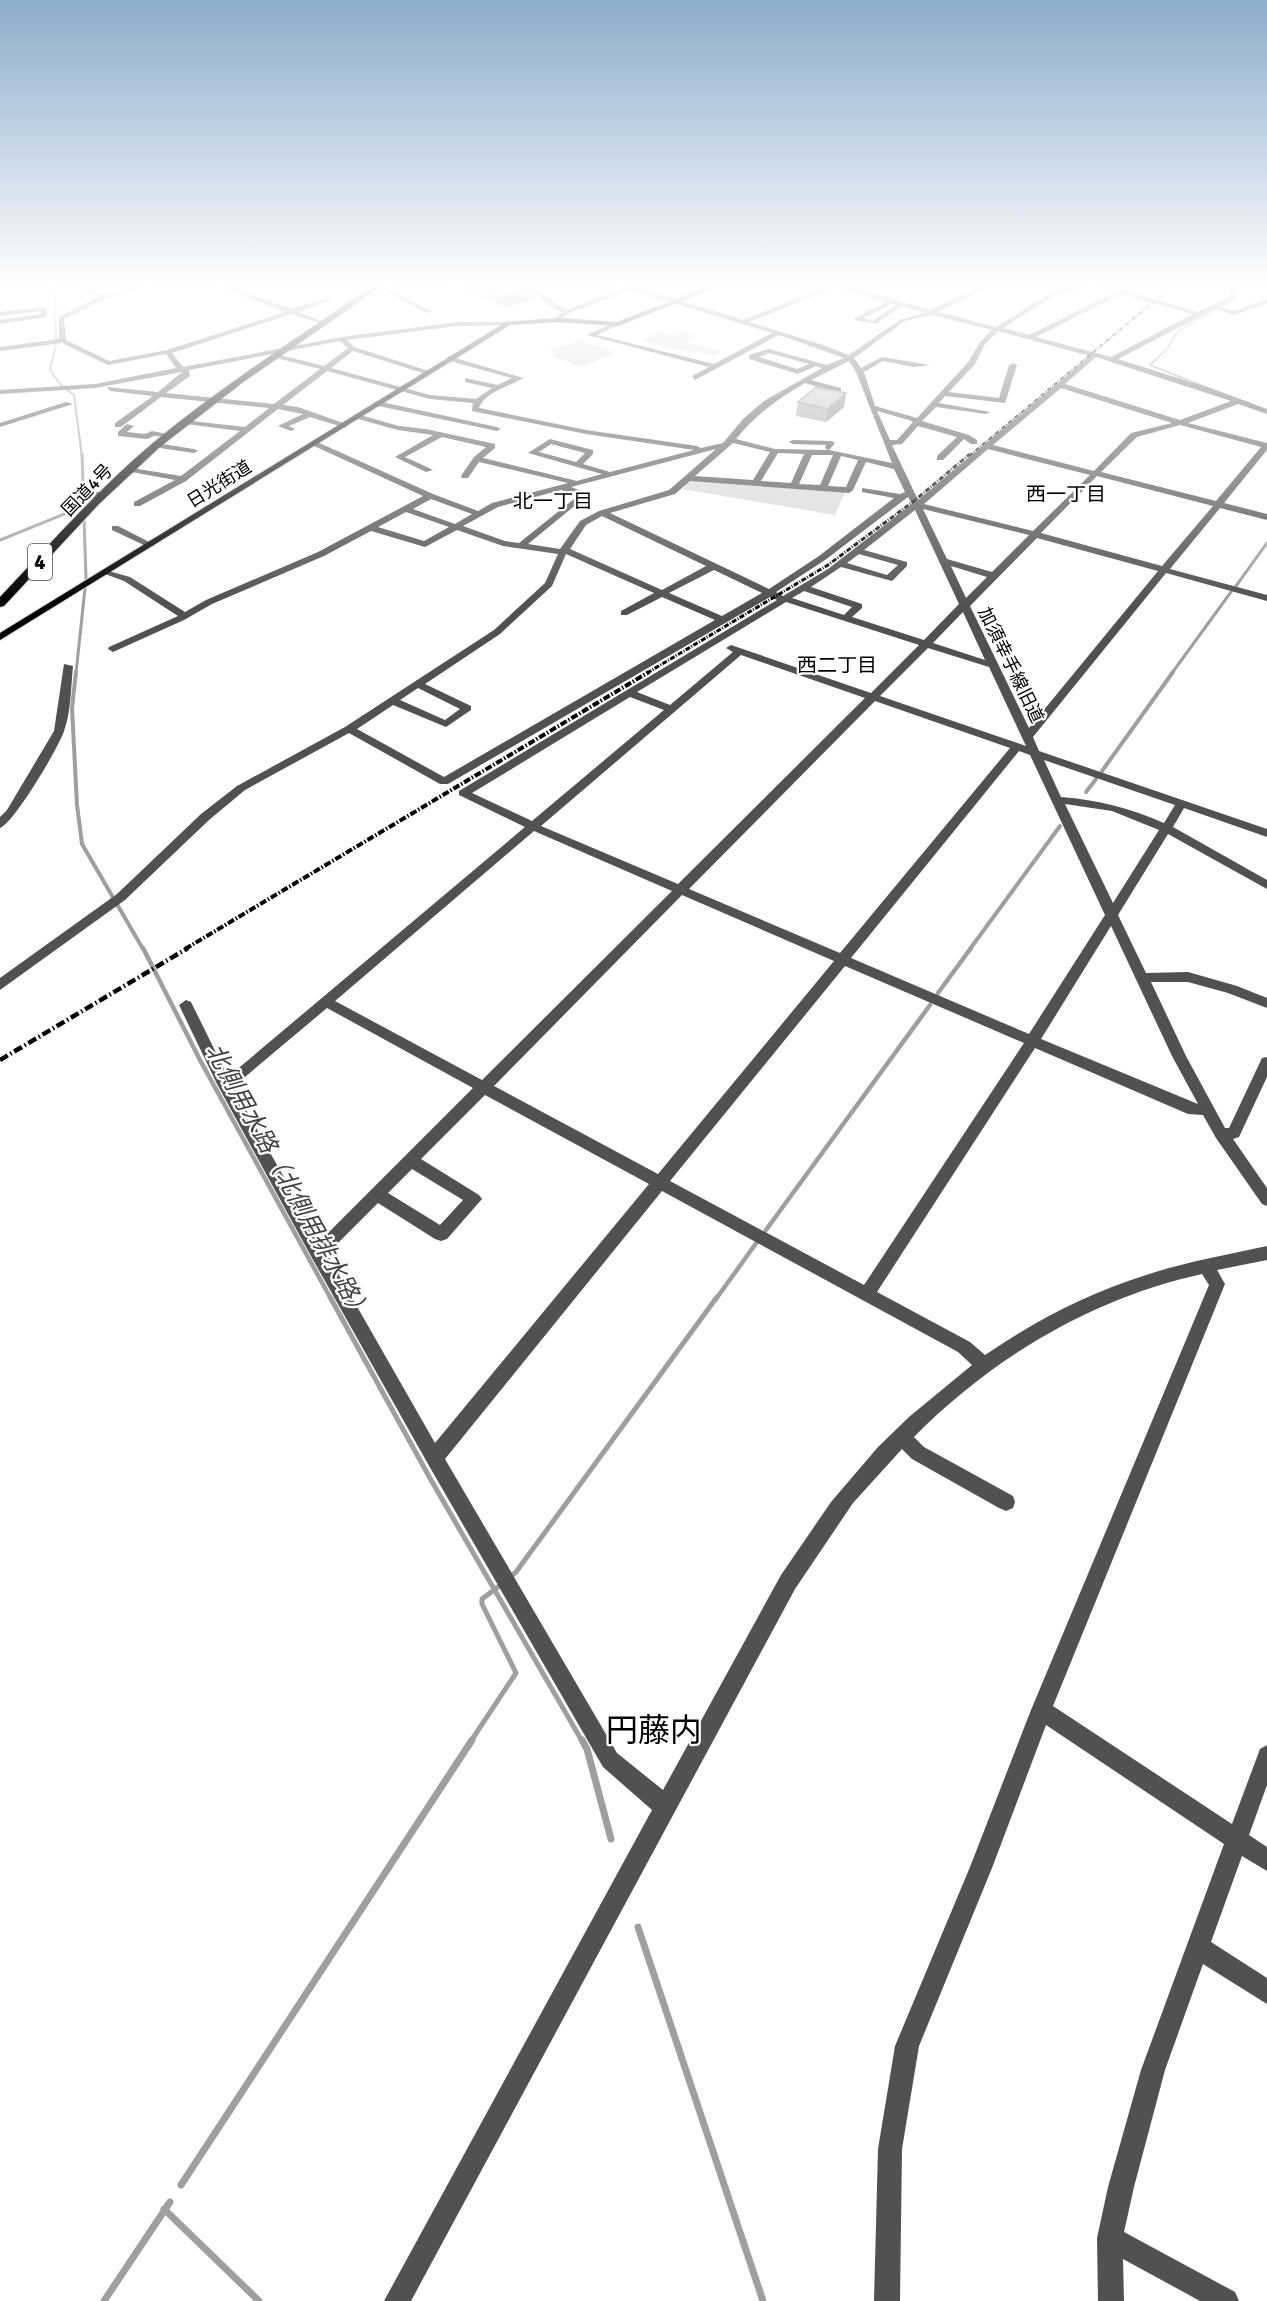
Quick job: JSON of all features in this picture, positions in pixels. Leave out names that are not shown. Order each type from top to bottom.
[{"type":"highway","name":"国道4号","points":[[0,604],[129,470],[156,445],[229,390]]},
{"type":"main road","name":"日光街道","points":[[0,637],[151,546],[397,390]]},
{"type":"street","points":[[0,392],[48,390]]},
{"type":"street","points":[[130,390],[295,409],[343,426]]},
{"type":"street","points":[[164,390],[118,425],[130,426],[121,434],[147,437],[152,433],[169,435]]},
{"type":"street","points":[[137,504],[183,479],[297,390]]},
{"type":"street","points":[[404,390],[430,397],[478,401]]},
{"type":"street","points":[[494,390],[478,401],[475,410],[587,433],[706,449]]},
{"type":"street","points":[[0,986],[117,900],[205,817],[241,788],[394,701],[497,632],[543,591],[564,551],[583,522],[602,513],[672,492],[767,403],[791,390]]},
{"type":"street","points":[[804,390],[828,397],[837,390]]},
{"type":"street","name":"加須幸手線旧道","points":[[866,390],[898,467],[905,495],[917,505],[992,665],[1059,800],[1111,915],[1206,1109],[1267,1200]]},
{"type":"street","points":[[888,443],[899,442],[945,390]]},
{"type":"street","points":[[942,393],[1002,401],[1005,390]]},
{"type":"street","points":[[1054,390],[917,505],[840,564],[786,600],[463,793],[532,826],[1031,1042],[1193,1110],[1206,1109]]},
{"type":"street","points":[[1027,737],[1267,446],[1180,423],[1077,390]]},
{"type":"street","points":[[1208,390],[1267,412]]},
{"type":"street","points":[[318,1252],[1134,435],[1180,423],[1238,401]]},
{"type":"street","points":[[377,403],[497,429]]},
{"type":"street","points":[[0,425],[69,404]]},
{"type":"street","points":[[934,404],[986,412]]},
{"type":"street","points":[[872,407],[917,420],[929,428],[962,436],[974,442]]},
{"type":"street","points":[[291,429],[282,426],[310,414]]},
{"type":"street","points":[[357,416],[398,428],[424,430],[492,446],[477,459],[465,476]]},
{"type":"street","points":[[424,430],[446,417]]},
{"type":"street","points":[[477,442],[512,418]]},
{"type":"street","points":[[186,422],[247,430]]},
{"type":"street","points":[[570,446],[587,433]]},
{"type":"street","points":[[389,461],[441,434]]},
{"type":"street","points":[[940,458],[962,436]]},
{"type":"street","points":[[790,452],[794,439],[831,443],[827,453]]},
{"type":"street","points":[[578,465],[590,452],[550,441],[532,453],[609,474]]},
{"type":"street","points":[[370,528],[424,544],[476,513],[495,505],[728,442],[790,452],[838,453],[898,467]]},
{"type":"street","points":[[315,443],[430,496],[476,513]]},
{"type":"street","points":[[156,445],[194,451]]},
{"type":"street","points":[[987,446],[1267,517]]},
{"type":"street","points":[[755,484],[775,450]]},
{"type":"street","points":[[794,486],[809,453]]},
{"type":"street","points":[[824,488],[838,453]]},
{"type":"street","points":[[399,457],[429,470]]},
{"type":"street","points":[[477,459],[577,483]]},
{"type":"street","points":[[689,478],[849,490],[863,459]]},
{"type":"street","points":[[370,469],[380,465]]},
{"type":"street","points":[[129,470],[183,479]]},
{"type":"street","points":[[520,546],[585,494],[560,487]]},
{"type":"street","points":[[865,489],[905,495]]},
{"type":"street","points":[[79,495],[104,495]]},
{"type":"street","points":[[348,729],[444,782],[769,592],[822,558],[905,495]]},
{"type":"street","points":[[113,649],[209,602],[321,554],[430,496]]},
{"type":"street","points":[[917,505],[964,515],[1267,598]]},
{"type":"street","points":[[405,509],[520,546],[564,551],[662,592],[720,620]]},
{"type":"street","points":[[602,513],[786,600],[992,665]]},
{"type":"street","points":[[115,528],[151,546]]},
{"type":"street","points":[[840,564],[890,579],[904,564],[858,551]]},
{"type":"street","points":[[944,561],[995,576]]},
{"type":"street","points":[[624,613],[712,567]]},
{"type":"street","points":[[108,572],[127,579],[184,615]]},
{"type":"street","points":[[804,588],[859,606],[845,619]]},
{"type":"street","points":[[714,643],[1267,833]]},
{"type":"street","points":[[224,1084],[231,1082],[740,651]]},
{"type":"street","points":[[0,824],[12,812],[59,731],[68,666]]},
{"type":"street","points":[[394,701],[446,724],[468,708],[419,685]]},
{"type":"street","points":[[629,693],[671,709]]},
{"type":"street","points":[[434,1458],[1017,747]]},
{"type":"street","points":[[1059,800],[1092,802],[1117,808],[1166,828],[1267,885]]},
{"type":"street","points":[[867,1294],[1031,1042],[1182,803]]},
{"type":"street","points":[[1142,978],[1188,977],[1232,989],[1267,1003]]},
{"type":"street","points":[[326,1002],[964,1347],[984,1365]]},
{"type":"street","points":[[186,1005],[224,1084],[318,1252],[434,1458],[610,1760],[666,1807]]},
{"type":"street","points":[[1221,1134],[1234,1133],[1267,1062]]},
{"type":"street","points":[[377,1194],[441,1234],[474,1199],[411,1160]]},
{"type":"street","points":[[397,2301],[788,1582],[855,1487],[938,1402],[984,1365],[1032,1335],[1130,1287],[1206,1266],[1267,1254]]},
{"type":"street","points":[[887,2301],[890,2149],[907,2046],[981,1868],[1041,1710],[1217,1284],[1206,1266]]},
{"type":"street","points":[[902,1437],[918,1453],[1006,1502]]},
{"type":"street","points":[[1041,1710],[1267,1860]]},
{"type":"street","points":[[1111,2301],[1110,2238],[1121,2187],[1153,2070],[1267,1756]]},
{"type":"street","points":[[1197,1947],[1267,1992]]},
{"type":"street","points":[[1110,2238],[1226,2301]]},
{"type":"shaded area","points":[[691,480],[845,492],[835,515],[682,489]]},
{"type":"building","points":[[812,390],[846,393],[828,409],[798,402]]},
{"type":"waterway","points":[[68,390],[74,395],[82,456]]},
{"type":"waterway","points":[[82,454],[84,506]]},
{"type":"waterway","points":[[0,540],[84,506]]},
{"type":"waterway","name":"北側用水路（北側用排水路）","points":[[76,673],[86,579],[84,506]]},
{"type":"waterway","points":[[1236,586],[1267,543]]},
{"type":"waterway","points":[[1172,673],[1231,592]]},
{"type":"waterway","name":"北側用水路（北側用排水路）","points":[[76,672],[72,708],[77,805],[82,844],[143,949]]},
{"type":"waterway","points":[[1102,771],[1173,672]]},
{"type":"waterway","points":[[1086,792],[1096,779]]},
{"type":"waterway","points":[[970,949],[1060,826]]},
{"type":"waterway","name":"北側用水路（北側用排水路）","points":[[143,948],[200,1060],[331,1299]]},
{"type":"waterway","points":[[938,993],[971,948]]},
{"type":"waterway","points":[[766,1230],[930,1005]]},
{"type":"waterway","points":[[716,1299],[757,1242]]},
{"type":"waterway","name":"北側用水路（北側用排水路）","points":[[330,1297],[494,1590]]},
{"type":"waterway","points":[[510,1577],[516,1572],[717,1297]]},
{"type":"waterway","points":[[494,1590],[503,1583]]},
{"type":"waterway","points":[[471,1741],[516,1673],[482,1604],[482,1599],[494,1590]]},
{"type":"waterway","name":"北側用水路（北側用排水路）","points":[[494,1590],[582,1741]]},
{"type":"waterway","points":[[181,2185],[472,1740]]},
{"type":"waterway","name":"北側用水路（北側用排水路）","points":[[582,1740],[587,1749],[611,1839]]},
{"type":"waterway","name":"北側用水路（北側用排水路）","points":[[638,1927],[763,2301]]},
{"type":"waterway","points":[[165,2210],[170,2202]]},
{"type":"waterway","points":[[104,2301],[165,2210]]},
{"type":"waterway","points":[[165,2210],[259,2301]]},
{"type":"railway","points":[[969,456],[1048,390]]},
{"type":"railway","points":[[647,673],[828,565],[914,501],[970,454]]},
{"type":"railway","points":[[185,949],[649,672]]},
{"type":"railway","points":[[0,1060],[188,948]]},
{"type":"district","name":"西一丁目","points":[[1066,494]]},
{"type":"district","name":"北一丁目","points":[[553,501]]},
{"type":"district","name":"西二丁目","points":[[837,665]]},
{"type":"district","name":"円藤内","points":[[654,1730]]}]
